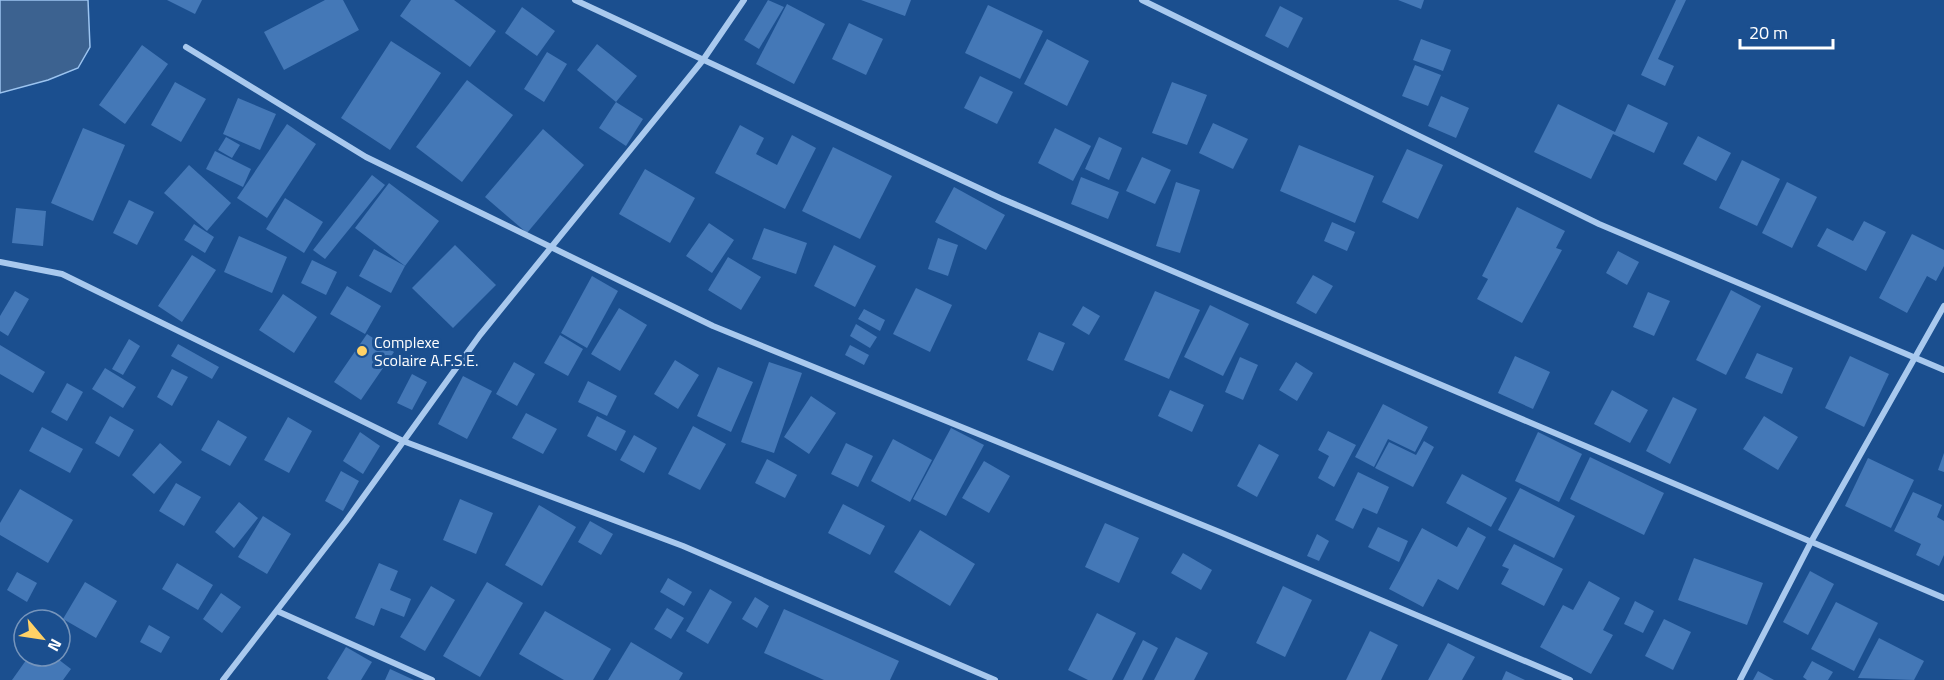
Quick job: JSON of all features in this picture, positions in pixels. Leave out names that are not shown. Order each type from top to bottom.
[{"type":"street","points":[[574,0],[1000,198],[1944,598]]},
{"type":"street","points":[[223,680],[278,611],[480,335],[703,60],[744,0]]},
{"type":"street","points":[[1142,0],[1599,224],[1944,370]]},
{"type":"street","points":[[186,47],[366,157],[713,326],[1222,533],[1570,680]]},
{"type":"street","points":[[0,262],[62,274],[403,441],[683,546],[995,680]]},
{"type":"street","points":[[1740,680],[1811,542],[1944,306]]},
{"type":"street","points":[[278,611],[432,680]]},
{"type":"water","points":[[0,0],[88,0],[90,47],[78,68],[48,80],[0,93]]},
{"type":"building","points":[[167,0],[202,0],[195,14]]},
{"type":"building","points":[[325,0],[343,0],[359,30],[284,70],[264,32]]},
{"type":"building","points":[[411,0],[454,0],[496,31],[470,67],[400,16]]},
{"type":"building","points":[[768,0],[784,7],[759,49],[744,40]]},
{"type":"building","points":[[861,0],[911,0],[905,16]]},
{"type":"building","points":[[1398,0],[1424,0],[1421,9]]},
{"type":"building","points":[[1676,0],[1686,0],[1658,59],[1674,66],[1665,86],[1641,75]]},
{"type":"building","points":[[787,4],[825,24],[794,84],[756,64]]},
{"type":"building","points":[[988,5],[1043,31],[1020,79],[965,53]]},
{"type":"building","points":[[1280,6],[1303,18],[1288,48],[1265,36]]},
{"type":"building","points":[[522,7],[555,31],[537,56],[505,33]]},
{"type":"building","points":[[849,23],[883,39],[866,75],[832,59]]},
{"type":"building","points":[[1047,39],[1089,61],[1067,106],[1024,84]]},
{"type":"building","points":[[1421,39],[1451,50],[1443,71],[1413,60]]},
{"type":"building","points":[[391,41],[441,73],[390,150],[341,118]]},
{"type":"building","points":[[597,44],[637,76],[616,102],[577,70]]},
{"type":"building","points":[[142,45],[168,64],[125,124],[99,105]]},
{"type":"building","points":[[547,52],[567,64],[544,102],[524,89]]},
{"type":"building","points":[[1415,65],[1441,75],[1428,106],[1402,96]]},
{"type":"building","points":[[980,76],[1013,92],[997,124],[964,108]]},
{"type":"building","points":[[467,80],[513,115],[462,182],[416,147]]},
{"type":"building","points":[[175,82],[206,99],[181,142],[151,125]]},
{"type":"building","points":[[1172,82],[1207,95],[1187,145],[1152,133]]},
{"type":"building","points":[[1441,96],[1469,108],[1456,138],[1428,126]]},
{"type":"building","points":[[238,98],[276,114],[260,150],[223,134]]},
{"type":"building","points":[[616,102],[643,119],[626,146],[599,128]]},
{"type":"building","points":[[1558,104],[1615,132],[1628,104],[1668,123],[1654,153],[1613,134],[1591,179],[1534,152]]},
{"type":"building","points":[[1213,123],[1248,139],[1233,169],[1199,153]]},
{"type":"building","points":[[287,124],[316,144],[267,218],[237,198]]},
{"type":"building","points":[[740,125],[764,138],[756,154],[777,165],[792,135],[816,148],[785,209],[715,173]]},
{"type":"building","points":[[83,128],[125,145],[93,221],[51,203]]},
{"type":"building","points":[[1055,128],[1091,146],[1073,181],[1038,163]]},
{"type":"building","points":[[543,129],[584,165],[527,233],[485,197]]},
{"type":"building","points":[[1698,136],[1731,153],[1716,181],[1683,164]]},
{"type":"building","points":[[226,137],[240,145],[232,158],[218,150]]},
{"type":"building","points":[[1099,137],[1122,148],[1109,180],[1085,169]]},
{"type":"building","points":[[1299,145],[1374,176],[1355,223],[1280,191]]},
{"type":"building","points":[[833,147],[892,176],[860,239],[802,211]]},
{"type":"building","points":[[1407,149],[1443,165],[1418,219],[1382,202]]},
{"type":"building","points":[[215,151],[251,169],[243,187],[206,169]]},
{"type":"building","points":[[1142,157],[1171,170],[1155,204],[1126,191]]},
{"type":"building","points":[[1742,160],[1780,179],[1757,226],[1719,208]]},
{"type":"building","points":[[189,165],[231,203],[207,231],[164,193]]},
{"type":"building","points":[[645,169],[695,198],[670,243],[619,214]]},
{"type":"building","points":[[372,175],[385,185],[325,259],[313,250]]},
{"type":"building","points":[[1081,177],[1119,192],[1108,219],[1071,204]]},
{"type":"building","points":[[1176,182],[1200,190],[1180,253],[1156,246]]},
{"type":"building","points":[[1787,182],[1817,197],[1792,248],[1762,233]]},
{"type":"building","points":[[389,183],[439,221],[405,266],[355,228]]},
{"type":"building","points":[[954,187],[1005,215],[986,250],[935,222]]},
{"type":"building","points":[[285,198],[323,222],[304,253],[266,229]]},
{"type":"building","points":[[129,200],[154,212],[137,245],[113,233]]},
{"type":"building","points":[[1517,207],[1565,231],[1556,248],[1562,250],[1522,323],[1477,299],[1488,279],[1482,276]]},
{"type":"building","points":[[16,208],[46,211],[43,246],[12,243]]},
{"type":"building","points":[[1864,221],[1886,232],[1866,271],[1817,246],[1827,228],[1853,241]]},
{"type":"building","points":[[1332,222],[1355,232],[1347,251],[1324,241]]},
{"type":"building","points":[[709,223],[734,240],[712,273],[686,256]]},
{"type":"building","points":[[194,224],[214,237],[205,253],[184,240]]},
{"type":"building","points":[[764,228],[807,243],[796,274],[752,259]]},
{"type":"building","points":[[1912,234],[1944,250],[1944,266],[1936,281],[1927,276],[1907,313],[1879,298]]},
{"type":"building","points":[[239,236],[287,257],[272,293],[224,272]]},
{"type":"building","points":[[938,238],[958,245],[948,276],[928,269]]},
{"type":"building","points":[[455,245],[496,285],[453,328],[412,288]]},
{"type":"building","points":[[834,245],[876,266],[855,307],[814,286]]},
{"type":"building","points":[[374,249],[405,266],[391,293],[359,276]]},
{"type":"building","points":[[1618,251],[1639,262],[1627,285],[1606,273]]},
{"type":"building","points":[[192,255],[216,270],[182,322],[158,306]]},
{"type":"building","points":[[728,257],[761,277],[741,310],[708,290]]},
{"type":"building","points":[[312,260],[337,272],[326,295],[301,283]]},
{"type":"building","points":[[1313,275],[1333,286],[1316,314],[1296,303]]},
{"type":"building","points":[[592,276],[618,291],[587,348],[561,333]]},
{"type":"building","points":[[347,286],[381,306],[365,334],[330,314]]},
{"type":"building","points":[[916,288],[952,305],[930,352],[893,334]]},
{"type":"building","points":[[1731,290],[1761,306],[1726,375],[1696,360]]},
{"type":"building","points":[[15,291],[29,299],[8,336],[0,331],[0,316]]},
{"type":"building","points":[[1155,291],[1200,310],[1169,379],[1124,360]]},
{"type":"building","points":[[1648,292],[1670,301],[1654,336],[1633,327]]},
{"type":"building","points":[[283,294],[317,317],[294,353],[259,330]]},
{"type":"building","points":[[1210,305],[1249,324],[1223,376],[1184,357]]},
{"type":"building","points":[[1083,306],[1100,316],[1089,335],[1072,325]]},
{"type":"building","points":[[619,308],[647,325],[620,371],[591,354]]},
{"type":"building","points":[[864,309],[885,320],[880,331],[858,319]]},
{"type":"building","points":[[856,324],[877,337],[870,348],[850,336]]},
{"type":"building","points":[[1039,332],[1065,343],[1053,371],[1027,360]]},
{"type":"building","points":[[367,334],[394,352],[361,400],[334,382]]},
{"type":"building","points":[[560,335],[583,349],[568,376],[544,363]]},
{"type":"building","points":[[129,339],[140,346],[123,375],[112,369]]},
{"type":"building","points":[[178,344],[219,367],[212,379],[171,356]]},
{"type":"building","points":[[0,345],[45,372],[33,393],[0,374]]},
{"type":"building","points":[[850,345],[869,355],[864,365],[845,355]]},
{"type":"building","points":[[1757,353],[1793,368],[1782,394],[1745,378]]},
{"type":"building","points":[[1515,356],[1550,372],[1533,409],[1498,393]]},
{"type":"building","points":[[1850,356],[1889,374],[1864,427],[1825,408]]},
{"type":"building","points":[[1240,357],[1258,365],[1243,400],[1225,392]]},
{"type":"building","points":[[675,360],[699,375],[678,409],[654,394]]},
{"type":"building","points":[[514,362],[535,374],[517,406],[496,394]]},
{"type":"building","points":[[769,362],[802,373],[774,453],[741,442]]},
{"type":"building","points":[[1296,362],[1313,373],[1297,401],[1279,390]]},
{"type":"building","points":[[718,367],[753,382],[731,432],[697,416]]},
{"type":"building","points":[[105,368],[136,387],[123,408],[92,389]]},
{"type":"building","points":[[172,369],[188,377],[172,406],[157,397]]},
{"type":"building","points":[[412,374],[427,382],[412,410],[397,403]]},
{"type":"building","points":[[463,376],[492,391],[467,439],[438,424]]},
{"type":"building","points":[[588,381],[617,396],[607,416],[578,402]]},
{"type":"building","points":[[67,383],[83,392],[67,421],[51,412]]},
{"type":"building","points":[[1170,390],[1204,405],[1192,432],[1158,416]]},
{"type":"building","points":[[1612,390],[1648,410],[1630,443],[1594,424]]},
{"type":"building","points":[[811,396],[836,413],[809,454],[784,437]]},
{"type":"building","points":[[1673,397],[1697,409],[1670,464],[1646,451]]},
{"type":"building","points":[[1383,404],[1428,427],[1415,452],[1388,439],[1374,467],[1355,457]]},
{"type":"building","points":[[526,413],[557,429],[543,454],[512,438]]},
{"type":"building","points":[[110,416],[134,430],[119,457],[95,443]]},
{"type":"building","points":[[597,416],[626,431],[616,451],[587,436]]},
{"type":"building","points":[[1764,416],[1798,437],[1778,470],[1743,449]]},
{"type":"building","points":[[288,417],[312,431],[289,473],[264,460]]},
{"type":"building","points":[[218,420],[247,437],[230,466],[201,450]]},
{"type":"building","points":[[693,426],[726,444],[700,490],[668,474]]},
{"type":"building","points":[[42,427],[83,449],[70,473],[29,451]]},
{"type":"building","points":[[951,428],[984,445],[946,516],[913,499]]},
{"type":"building","points":[[1328,431],[1356,445],[1334,487],[1318,478],[1329,456],[1318,450]]},
{"type":"building","points":[[360,432],[380,446],[363,474],[343,461]]},
{"type":"building","points":[[1538,432],[1582,454],[1559,502],[1515,481]]},
{"type":"building","points":[[634,435],[657,448],[644,473],[620,460]]},
{"type":"building","points":[[893,439],[932,460],[910,502],[871,481]]},
{"type":"building","points":[[1424,441],[1434,447],[1413,487],[1375,468],[1389,442],[1416,455]]},
{"type":"building","points":[[160,443],[182,462],[154,494],[132,475]]},
{"type":"building","points":[[846,443],[873,456],[858,487],[831,474]]},
{"type":"building","points":[[1259,444],[1279,455],[1257,497],[1237,486]]},
{"type":"building","points":[[1944,453],[1944,472],[1938,470]]},
{"type":"building","points":[[1590,457],[1664,493],[1644,535],[1570,499]]},
{"type":"building","points":[[1868,458],[1914,480],[1891,528],[1845,506]]},
{"type":"building","points":[[767,459],[797,475],[785,498],[755,483]]},
{"type":"building","points":[[984,461],[1010,476],[989,513],[962,498]]},
{"type":"building","points":[[341,471],[359,481],[343,511],[325,501]]},
{"type":"building","points":[[1358,472],[1389,487],[1377,514],[1363,508],[1353,529],[1335,520]]},
{"type":"building","points":[[1462,474],[1507,498],[1491,527],[1446,503]]},
{"type":"building","points":[[176,483],[201,497],[184,526],[159,511]]},
{"type":"building","points":[[1520,488],[1575,516],[1554,558],[1498,530]]},
{"type":"building","points":[[20,489],[73,520],[48,563],[0,535],[0,523]]},
{"type":"building","points":[[1913,492],[1942,505],[1937,517],[1944,521],[1944,555],[1939,566],[1916,555],[1921,544],[1894,531]]},
{"type":"building","points":[[460,499],[493,513],[476,554],[443,540]]},
{"type":"building","points":[[239,502],[258,518],[234,548],[215,532]]},
{"type":"building","points":[[843,504],[885,526],[870,555],[828,533]]},
{"type":"building","points":[[539,505],[576,527],[542,586],[505,565]]},
{"type":"building","points":[[263,516],[291,534],[267,574],[238,557]]},
{"type":"building","points":[[590,521],[613,534],[601,555],[578,542]]},
{"type":"building","points":[[1105,523],[1139,538],[1119,583],[1085,567]]},
{"type":"building","points":[[1378,527],[1408,541],[1399,562],[1368,547]]},
{"type":"building","points":[[1468,527],[1486,537],[1458,590],[1438,579],[1423,607],[1389,589],[1422,528],[1457,547]]},
{"type":"building","points":[[920,530],[975,564],[950,606],[894,572]]},
{"type":"building","points":[[1317,534],[1329,541],[1319,561],[1307,556]]},
{"type":"building","points":[[1514,544],[1563,569],[1544,606],[1501,584],[1509,569],[1502,566]]},
{"type":"building","points":[[1183,553],[1212,570],[1201,590],[1171,573]]},
{"type":"building","points":[[1694,558],[1763,583],[1747,625],[1678,600]]},
{"type":"building","points":[[177,563],[213,585],[198,610],[162,589]]},
{"type":"building","points":[[379,563],[398,571],[390,590],[411,599],[404,617],[381,608],[374,626],[355,618]]},
{"type":"building","points":[[1810,571],[1834,584],[1808,635],[1783,622]]},
{"type":"building","points":[[17,572],[37,583],[27,602],[7,590]]},
{"type":"building","points":[[668,578],[692,592],[684,606],[660,592]]},
{"type":"building","points":[[1589,581],[1620,598],[1603,630],[1613,635],[1591,674],[1540,647],[1563,605],[1573,610]]},
{"type":"building","points":[[85,582],[117,601],[96,638],[72,624],[72,608],[70,608]]},
{"type":"building","points":[[487,582],[523,603],[480,677],[443,656]]},
{"type":"building","points":[[431,586],[455,600],[425,651],[400,637]]},
{"type":"building","points":[[1283,586],[1312,600],[1285,657],[1256,643]]},
{"type":"building","points":[[710,589],[732,602],[708,644],[686,631]]},
{"type":"building","points":[[221,593],[241,607],[222,633],[203,619]]},
{"type":"building","points":[[755,597],[769,606],[757,628],[742,619]]},
{"type":"building","points":[[1635,601],[1654,611],[1643,633],[1624,624]]},
{"type":"building","points":[[1836,602],[1878,623],[1854,671],[1811,649]]},
{"type":"building","points":[[667,608],[684,618],[671,639],[654,629]]},
{"type":"building","points":[[784,609],[899,661],[890,680],[824,680],[764,653]]},
{"type":"building","points":[[545,611],[611,649],[593,680],[564,680],[519,654]]},
{"type":"building","points":[[1097,613],[1136,633],[1112,680],[1088,680],[1068,670]]},
{"type":"building","points":[[1664,619],[1691,632],[1673,670],[1645,656]]},
{"type":"building","points":[[149,625],[170,637],[161,653],[140,642]]},
{"type":"building","points":[[1370,631],[1398,645],[1381,680],[1346,680]]},
{"type":"building","points":[[1176,637],[1208,653],[1194,680],[1154,680]]},
{"type":"building","points":[[1879,638],[1924,661],[1914,680],[1858,678]]},
{"type":"building","points":[[1143,640],[1158,648],[1142,680],[1123,680]]},
{"type":"building","points":[[631,642],[683,673],[679,680],[608,680]]},
{"type":"building","points":[[1448,643],[1475,657],[1462,680],[1428,680]]},
{"type":"building","points":[[346,647],[372,662],[361,680],[329,680],[327,678]]},
{"type":"building","points":[[1812,661],[1833,672],[1828,680],[1807,680],[1803,677]]},
{"type":"building","points":[[20,668],[71,669],[63,680],[12,680]]},
{"type":"building","points":[[390,669],[414,680],[385,680]]},
{"type":"building","points":[[1506,671],[1525,680],[1502,680]]},
{"type":"building","points":[[1758,671],[1774,680],[1753,680]]},
{"type":"place","name":"Complexe Scolaire A.F.S.E.","points":[[362,351]]}]
